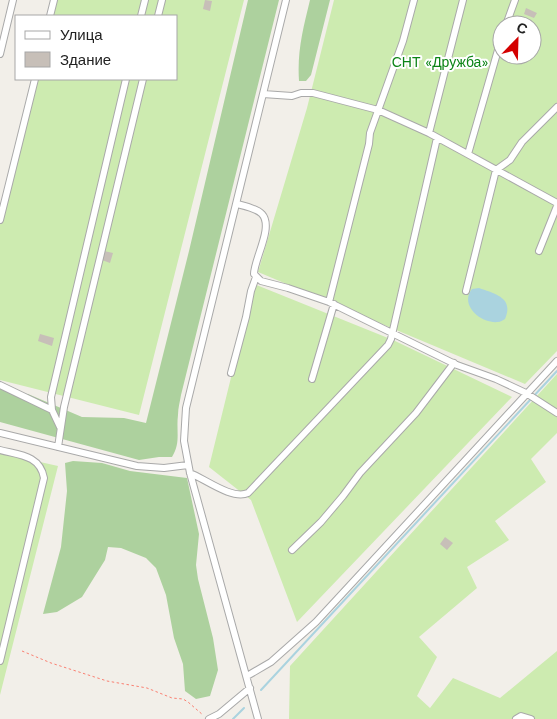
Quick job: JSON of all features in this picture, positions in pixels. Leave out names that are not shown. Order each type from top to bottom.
[{"type":"street","points":[[0,54],[13,0]]},
{"type":"street","points":[[50,15],[54,0]]},
{"type":"street","points":[[141,15],[145,0]]},
{"type":"street","points":[[158,15],[162,0]]},
{"type":"street","points":[[258,719],[190,473],[184,441],[186,408],[286,0]]},
{"type":"street","points":[[312,379],[332,303],[370,133],[403,41],[414,0]]},
{"type":"street","points":[[429,133],[463,0]]},
{"type":"street","points":[[510,15],[515,0]]},
{"type":"street","points":[[468,154],[494,65]]},
{"type":"street","points":[[0,220],[35,80]]},
{"type":"street","points":[[61,428],[52,410],[51,397],[126,80]]},
{"type":"street","points":[[58,447],[64,407],[143,80]]},
{"type":"street","points":[[263,94],[292,96],[301,93],[313,93],[378,110],[429,133],[557,204],[540,251]]},
{"type":"street","points":[[466,291],[496,170],[510,160],[522,142],[557,107]]},
{"type":"street","points":[[190,473],[232,494],[243,495],[248,493],[388,345],[437,138]]},
{"type":"street","points":[[231,373],[256,277],[254,269],[264,241],[266,222],[264,216],[256,210],[237,204]]},
{"type":"street","points":[[256,277],[268,283],[332,303],[454,363],[528,394],[557,413]]},
{"type":"street","points":[[247,676],[271,662],[316,622],[557,361]]},
{"type":"street","points":[[292,550],[320,522],[360,473],[416,413],[454,363]]},
{"type":"street","points":[[0,385],[52,410]]},
{"type":"street","points":[[0,433],[137,466],[164,468],[188,465]]},
{"type":"street","points":[[0,450],[32,459],[38,464],[44,478],[0,661]]},
{"type":"street","points":[[210,719],[219,714],[250,688]]},
{"type":"street","points":[[516,719],[521,716],[531,719]]},
{"type":"path","points":[[22,651],[51,663],[107,681],[147,688],[172,698],[183,699],[206,718],[210,719]]},
{"type":"green space","points":[[54,0],[244,0],[139,415],[0,380],[0,215],[35,80],[178,80],[178,15],[50,15]]},
{"type":"green space","points":[[248,0],[279,0],[181,395],[175,452],[172,457],[139,460],[0,422],[0,387],[14,393],[28,394],[82,417],[124,418],[146,423]]},
{"type":"green space","points":[[310,0],[330,0],[311,75],[306,81],[299,81],[300,50]]},
{"type":"green space","name":"СНТ «Дружба»","points":[[334,0],[557,0],[557,351],[525,384],[258,272],[307,108]]},
{"type":"green space","points":[[254,284],[393,340],[512,397],[297,622],[251,500],[209,467]]},
{"type":"green space","points":[[557,374],[557,433],[531,459],[546,482],[495,521],[509,540],[467,567],[477,588],[419,637],[437,657],[417,696],[430,708],[453,678],[500,698],[557,651],[557,719],[289,719],[290,666]]},
{"type":"green space","points":[[0,453],[58,466],[0,695]]},
{"type":"green space","points":[[73,461],[102,463],[130,471],[187,478],[199,534],[196,565],[198,579],[213,638],[218,670],[210,696],[196,699],[185,691],[183,664],[174,638],[166,595],[156,568],[146,558],[121,548],[108,547],[105,560],[82,597],[57,612],[43,614],[61,547],[67,491],[65,463]]},
{"type":"water","points":[[479,288],[502,298],[507,306],[505,319],[499,322],[491,322],[479,317],[474,312],[468,301],[469,295],[472,289]]},
{"type":"building","points":[[205,0],[212,1],[210,11],[203,9]]},
{"type":"building","points":[[526,8],[537,13],[536,15],[524,14]]},
{"type":"building","points":[[104,251],[113,253],[110,263],[102,260]]},
{"type":"building","points":[[40,334],[54,338],[52,346],[38,341]]},
{"type":"building","points":[[445,537],[453,543],[447,550],[440,544]]},
{"type":"waterway","points":[[261,690],[557,371]]},
{"type":"waterway","points":[[233,719],[244,708]]}]
